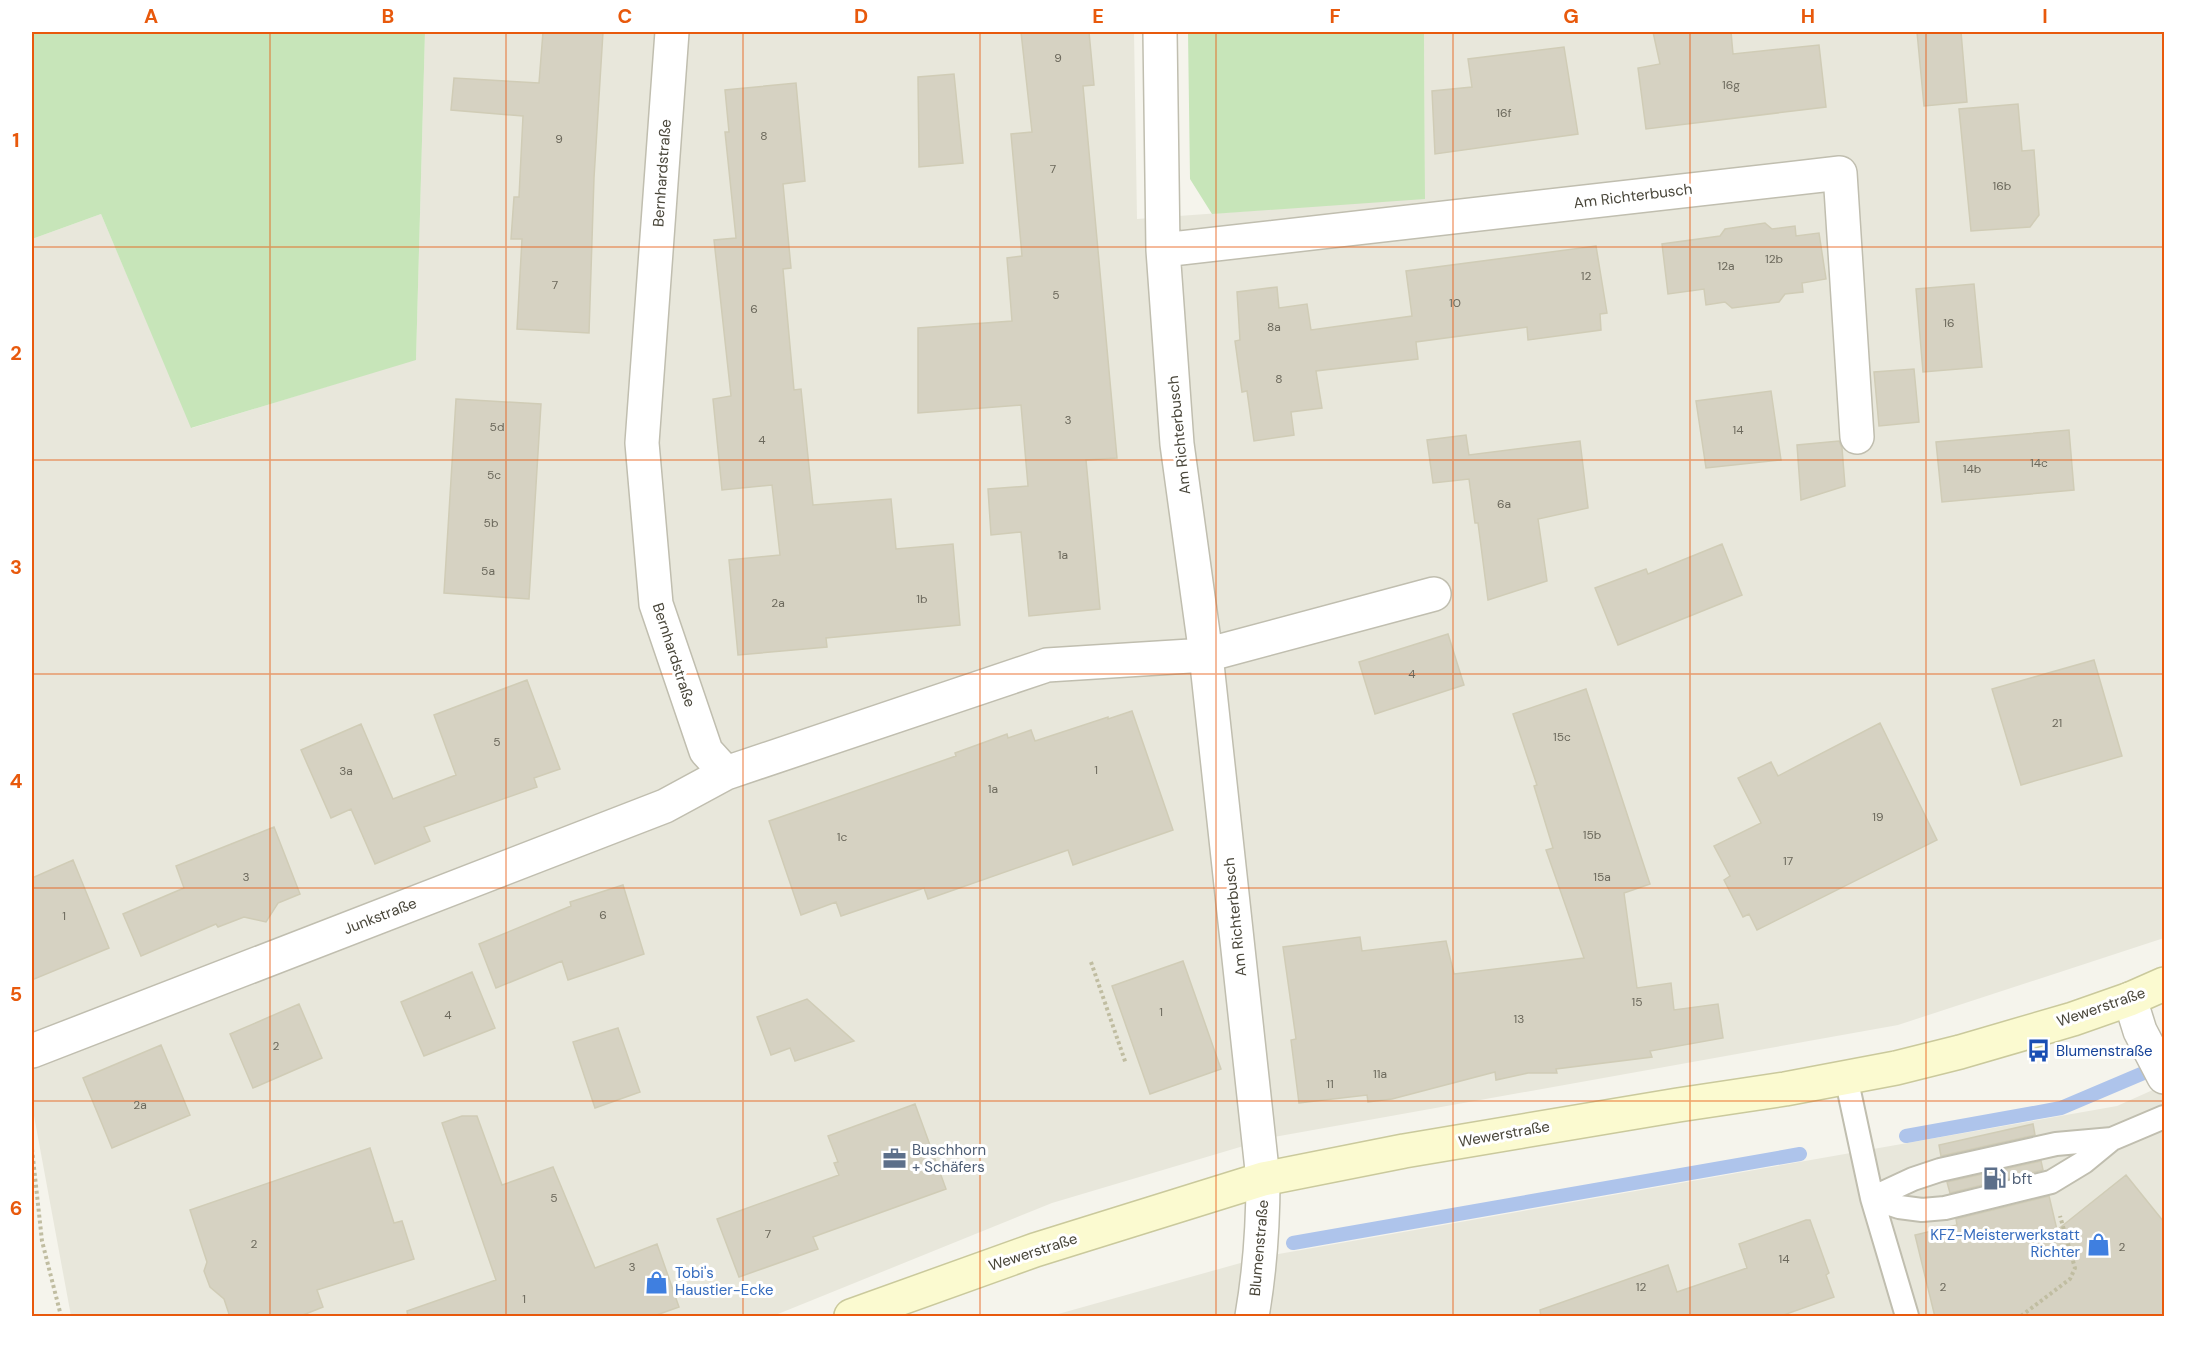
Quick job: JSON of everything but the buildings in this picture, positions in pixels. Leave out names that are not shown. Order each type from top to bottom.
[{"type":"main road","name":"Wewerstraße","points":[[851,1317],[1035,1251],[1263,1179],[1404,1151],[1785,1089],[1896,1068],[2073,1019],[2164,984]]},
{"type":"street","name":"Bernhardstraße","points":[[672,32],[642,443],[656,604],[706,751],[726,772]]},
{"type":"street","name":"Am Richterbusch","points":[[1160,32],[1163,250],[1177,444],[1206,655],[1263,1179]]},
{"type":"street","name":"Am Richterbusch","points":[[1163,250],[1839,172],[1857,437]]},
{"type":"street","points":[[726,772],[1047,665],[1206,655],[1434,594]]},
{"type":"street","name":"Junkstraße","points":[[32,1051],[665,806],[726,772]]},
{"type":"street","points":[[2130,999],[2140,1031],[2159,1068]]},
{"type":"street","name":"Blumenstraße","points":[[1252,1317],[1263,1236],[1263,1179]]},
{"type":"lane","points":[[1846,1077],[1872,1198],[1907,1317]]},
{"type":"lane","points":[[1872,1198],[1899,1207],[1922,1210],[1945,1208],[2050,1182],[2084,1162],[2112,1139],[2164,1117]]},
{"type":"lane","points":[[1872,1198],[1913,1179],[1940,1170],[2056,1144],[2112,1139]]},
{"type":"path","points":[[1091,962],[1126,1064]]},
{"type":"path","points":[[32,1149],[42,1241],[61,1317]]},
{"type":"path","points":[[2020,1317],[2070,1279],[2074,1268],[2050,1182]]},
{"type":"shaded area","points":[[425,32],[1134,32],[1137,219],[1425,198],[1424,32],[2164,32],[2164,938],[1898,1025],[1274,1137],[1052,1203],[773,1316],[71,1316],[32,1105],[32,239],[101,214],[192,428],[416,359]]},
{"type":"shaded area","points":[[2164,1085],[2164,1316],[1051,1316],[1262,1257],[2117,1106]]},
{"type":"green space","points":[[32,32],[425,32],[416,360],[191,428],[101,214],[32,239]]},
{"type":"green space","points":[[1188,32],[1424,32],[1425,199],[1212,214],[1190,179]]},
{"type":"waterway","points":[[1906,1136],[2061,1108],[2160,1066]]},
{"type":"waterway","points":[[1293,1243],[1800,1154]]},
{"type":"place","name":"Blumenstraße","points":[[2038,1051]]},
{"type":"place","name":"Buschhorn + Schäfers","points":[[894,1159]]},
{"type":"place","name":"bft","points":[[1994,1179]]},
{"type":"place","name":"KFZ-Meisterwerkstatt Richter","points":[[2098,1244]]},
{"type":"place","name":"Tobi's Haustier-Ecke","points":[[657,1282]]}]
